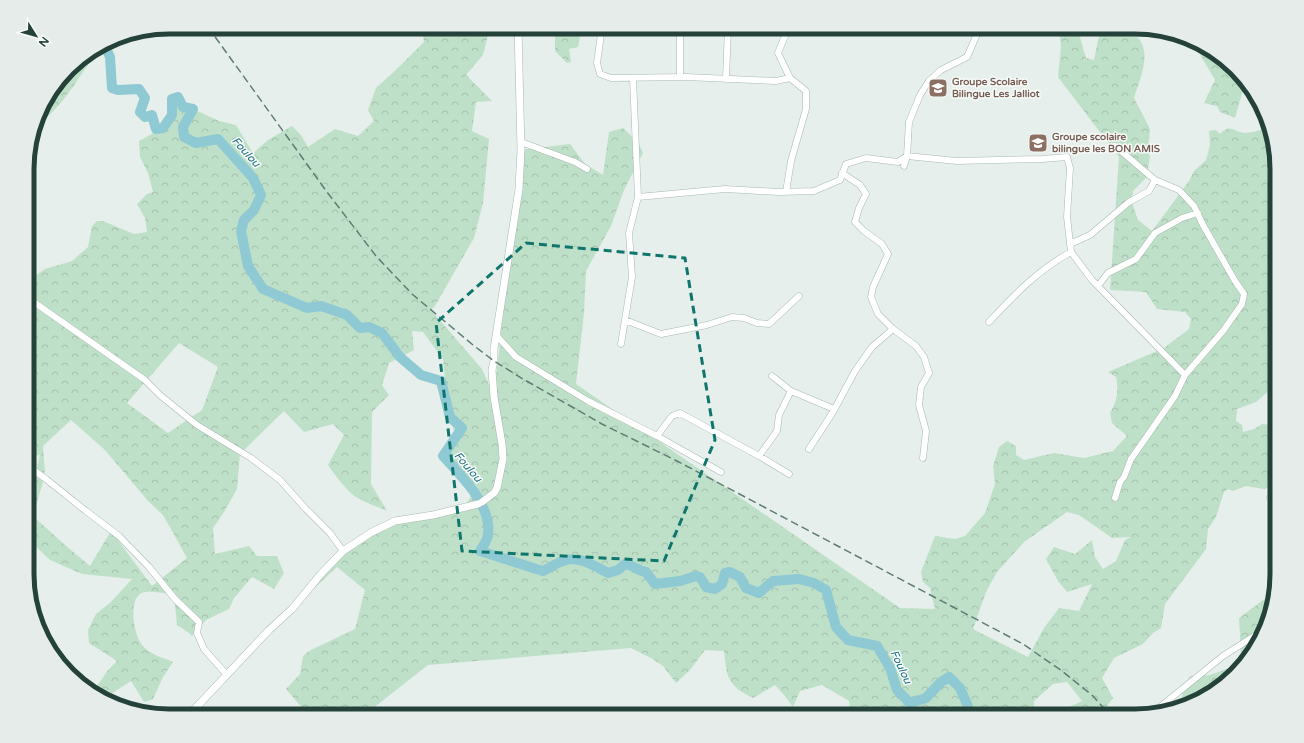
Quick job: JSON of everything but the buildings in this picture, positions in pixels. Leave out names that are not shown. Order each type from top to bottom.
[{"type":"street","points":[[194,708],[269,630],[292,609],[321,574],[343,551],[372,532],[395,522],[433,515],[480,503],[494,493],[497,488],[503,458],[494,397],[492,370],[519,189],[521,142],[518,34]]},
{"type":"street","points":[[601,34],[597,63],[600,74],[611,78],[680,77],[776,81],[790,78]]},
{"type":"street","points":[[680,34],[680,77]]},
{"type":"street","points":[[726,79],[728,34]]},
{"type":"street","points":[[786,192],[791,161],[806,110],[806,91],[790,78],[778,53],[787,34]]},
{"type":"street","points":[[904,166],[907,156],[909,122],[920,95],[929,81],[940,70],[966,56],[977,34]]},
{"type":"street","points":[[620,344],[632,277],[629,233],[638,197],[633,78]]},
{"type":"street","points":[[521,142],[575,162],[587,169]]},
{"type":"street","points":[[1115,146],[1154,180],[1179,190],[1194,206],[1235,281],[1244,294],[1242,304],[1223,331],[1185,376],[1175,396],[1131,459],[1124,477],[1120,482],[1115,498]]},
{"type":"street","points":[[638,197],[725,189],[814,192],[840,180],[846,164],[866,158],[898,162],[907,156],[957,161],[1067,158],[1070,168],[1067,217],[1071,252],[1098,286],[1185,376]]},
{"type":"street","points":[[842,173],[860,184],[866,194],[859,208],[855,222],[864,231],[882,244],[888,254],[871,297],[878,314],[893,329],[916,346],[924,357],[929,373],[921,387],[919,405],[926,430],[923,458]]},
{"type":"street","points":[[1070,244],[1090,234],[1129,202],[1149,191],[1154,180]]},
{"type":"street","points":[[1098,286],[1108,273],[1136,259],[1155,233],[1182,218],[1198,214]]},
{"type":"street","points":[[989,322],[1009,301],[1037,276],[1058,259],[1071,252]]},
{"type":"street","points":[[625,320],[661,334],[707,325],[732,317],[744,318],[757,323],[769,324],[799,296]]},
{"type":"street","points":[[34,302],[145,380],[161,396],[197,425],[251,458],[280,480],[330,533],[343,551]]},
{"type":"street","points":[[809,450],[855,372],[872,347],[893,329]]},
{"type":"street","points":[[496,336],[516,357],[588,401],[657,436],[721,472]]},
{"type":"street","points":[[772,376],[791,391],[834,409]]},
{"type":"street","points":[[760,456],[778,431],[779,415],[791,391]]},
{"type":"street","points":[[657,436],[672,416],[680,413],[760,456],[789,474]]},
{"type":"street","points":[[34,470],[118,536],[149,567],[176,599],[199,622],[197,633],[204,649],[227,675]]},
{"type":"street","points":[[1161,706],[1223,656],[1255,635]]},
{"type":"highlighted area","points":[[526,243],[685,258],[715,440],[664,561],[462,551],[436,323]]},
{"type":"green space","points":[[423,34],[488,34],[483,55],[466,75],[492,101],[476,102],[472,131],[489,139],[483,203],[474,238],[435,306],[431,310],[482,369],[494,396],[521,150],[570,144],[585,164],[603,175],[609,132],[623,128],[638,142],[643,153],[624,190],[611,226],[586,271],[584,313],[576,384],[900,608],[935,609],[930,588],[923,582],[921,572],[935,536],[955,539],[965,536],[985,513],[995,484],[993,466],[999,447],[1007,441],[1016,446],[1016,455],[1024,460],[1054,453],[1084,458],[1113,451],[1127,436],[1112,423],[1110,413],[1116,400],[1117,387],[1116,377],[1108,372],[1164,348],[1189,329],[1191,319],[1185,312],[1157,309],[1146,292],[1110,290],[1119,157],[1058,77],[1061,47],[1060,34],[1079,34],[1086,58],[1094,60],[1099,34],[1134,35],[1139,38],[1143,47],[1144,61],[1141,77],[1134,98],[1150,129],[1148,151],[1150,157],[1146,178],[1133,191],[1131,200],[1138,220],[1152,231],[1189,181],[1194,171],[1206,160],[1210,145],[1209,131],[1216,130],[1220,134],[1227,129],[1245,133],[1264,129],[1270,160],[1270,390],[1256,402],[1237,409],[1236,421],[1242,425],[1243,432],[1254,429],[1262,424],[1270,425],[1270,487],[1264,489],[1246,486],[1233,491],[1228,489],[1224,492],[1216,517],[1208,529],[1206,549],[1165,604],[1161,628],[1153,633],[1143,644],[1114,658],[1102,678],[1113,698],[1103,709],[1065,709],[1082,701],[1067,682],[1053,684],[1034,701],[1034,709],[850,709],[849,701],[822,685],[800,691],[793,707],[775,685],[753,698],[733,685],[726,668],[724,651],[705,650],[690,670],[676,683],[663,666],[631,648],[428,665],[372,709],[303,709],[286,689],[300,674],[303,656],[309,651],[355,629],[365,590],[337,567],[292,609],[343,551],[395,521],[464,507],[470,498],[471,487],[443,456],[454,431],[441,381],[445,379],[443,359],[423,332],[412,331],[414,350],[389,363],[382,385],[389,395],[372,412],[371,484],[387,511],[365,502],[352,494],[342,484],[328,465],[344,435],[333,424],[304,432],[284,411],[240,454],[237,489],[213,528],[215,554],[249,546],[257,556],[277,556],[284,573],[274,589],[252,577],[234,598],[229,609],[206,620],[192,636],[177,625],[174,595],[152,592],[140,594],[136,598],[133,612],[135,630],[141,644],[155,654],[173,662],[163,677],[153,699],[144,702],[131,681],[111,694],[112,697],[96,687],[108,670],[117,661],[89,643],[88,630],[96,614],[111,602],[132,579],[82,574],[50,560],[34,545],[34,517],[90,566],[111,531],[152,586],[187,558],[163,515],[148,501],[105,450],[71,420],[43,446],[45,475],[34,513],[34,479],[40,455],[34,456],[34,276],[45,269],[72,261],[88,247],[92,226],[97,221],[103,221],[134,234],[147,232],[145,218],[137,204],[147,194],[153,192],[148,173],[140,157],[139,141],[163,128],[172,115],[172,99],[178,97],[183,107],[193,109],[219,121],[236,125],[253,153],[268,140],[292,126],[301,135],[308,147],[335,129],[358,136],[374,121],[368,110],[376,88],[424,42]],"holes":[[[179,343],[218,367],[202,410],[168,433],[127,403]],[[1067,512],[1079,515],[1112,538],[1131,537],[1125,540],[1116,561],[1103,569],[1095,557],[1092,540],[1075,554],[1054,547],[1046,559],[1058,581],[1067,592],[1092,584],[1079,611],[1059,608],[1044,628],[1028,657],[973,629],[986,592],[997,572],[1024,542]]]},
{"type":"green space","points":[[555,34],[581,34],[578,47],[569,49],[571,62],[567,63],[555,51]]},
{"type":"green space","points":[[1197,49],[1224,68],[1243,89],[1235,118],[1220,112],[1217,106],[1204,103],[1215,80]]},
{"type":"green space","points":[[93,58],[68,94],[52,113],[44,119],[52,101],[68,80]]},
{"type":"green space","points":[[1268,597],[1260,626],[1252,642],[1243,654],[1241,654],[1239,618]]},
{"type":"green space","points":[[1232,667],[1217,681],[1202,691],[1182,701],[1183,688],[1190,676],[1210,675]]},
{"type":"waterway","name":"Foulou","points":[[107,49],[110,57],[112,88],[118,90],[139,89],[145,98],[140,112],[145,117],[152,115],[156,129],[163,128],[172,115],[172,99],[178,97],[183,107],[193,109],[183,127],[184,137],[196,143],[218,139],[253,178],[261,195],[254,210],[244,220],[241,231],[248,266],[263,289],[307,308],[321,306],[347,315],[360,328],[369,327],[382,333],[400,357],[421,375],[441,381],[450,417],[462,428],[443,456],[474,492],[485,512],[488,523],[488,536],[480,551],[543,571],[563,561],[575,559],[587,562],[608,573],[618,570],[625,564],[646,572],[655,584],[680,581],[696,576],[700,577],[706,587],[715,589],[722,584],[725,573],[730,572],[740,577],[746,588],[759,593],[773,581],[799,579],[814,583],[826,590],[836,627],[848,640],[877,646],[890,668],[897,690],[910,703],[926,698],[941,682],[949,677],[960,688],[969,709]]},
{"type":"railway","points":[[213,34],[327,192],[376,256],[412,294],[494,361],[602,424],[677,461],[1023,644],[1062,671],[1093,696],[1105,709]]},
{"type":"place","name":"Groupe Scolaire Bilingue Les Jalliot","points":[[938,88]]},
{"type":"place","name":"Groupe scolaire bilingue les BON AMIS","points":[[1038,143]]}]
